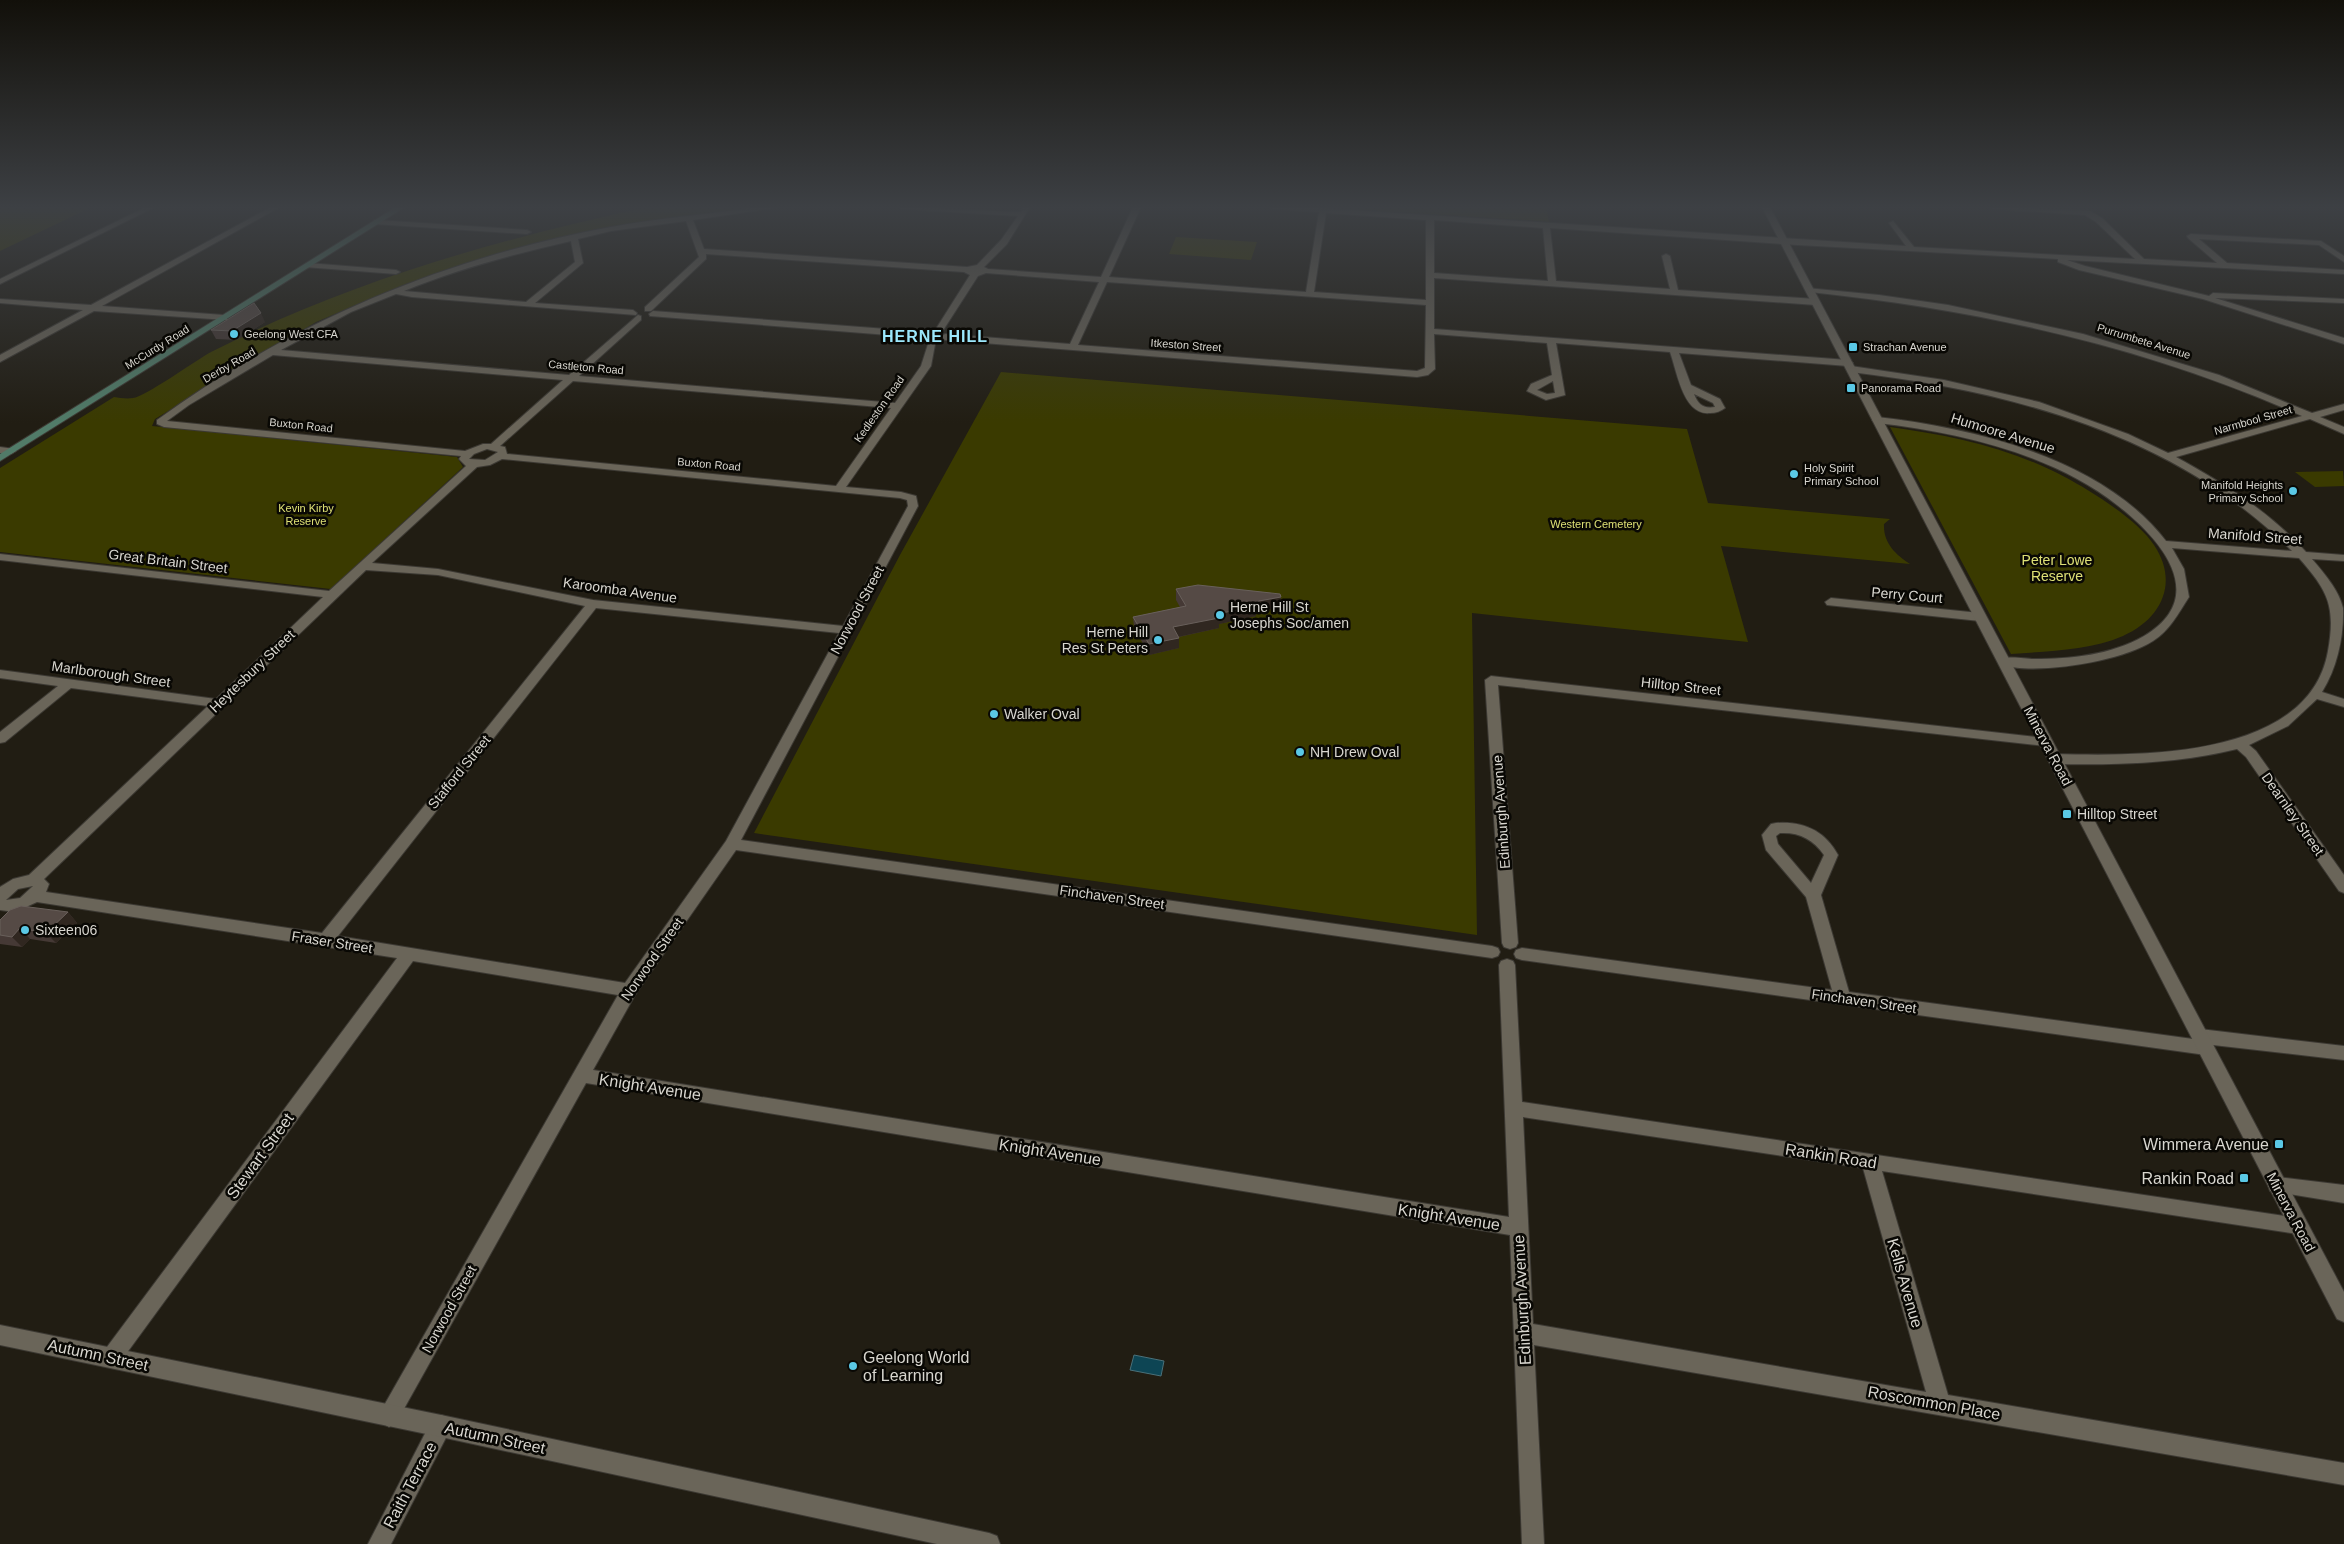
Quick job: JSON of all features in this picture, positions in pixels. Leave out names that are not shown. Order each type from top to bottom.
[{"type":"main road","name":"McCurdy Road","points":[[0,458],[286,279]]},
{"type":"street","points":[[0,359],[145,279]]},
{"type":"street","name":"Derby Road","points":[[164,424],[160,422],[162,418],[186,403],[348,310],[430,279]]},
{"type":"street","points":[[528,304],[559,279]]},
{"type":"street","points":[[393,292],[636,316],[650,312],[682,279]]},
{"type":"street","name":"Kedleston Road","points":[[839,489],[926,366],[936,336],[971,279]]},
{"type":"street","points":[[1092,279],[1429,303]]},
{"type":"street","points":[[1310,294],[1312,279]]},
{"type":"street","points":[[1429,279],[1429,331],[1849,366],[1914,376],[1998,394],[2092,423],[2168,456],[2240,500],[2276,530],[2301,555],[2324,584],[2337,606],[2341,624],[2342,654],[2335,677],[2321,696],[2304,712],[2280,727],[2240,744],[2188,754],[2129,760],[2055,759]]},
{"type":"street","name":"Purrumbete Avenue","points":[[1491,279],[1675,292],[1813,296],[1930,303],[2053,328],[2194,369],[2313,416],[2344,431]]},
{"type":"street","points":[[1672,279],[1675,292]]},
{"type":"street","name":"Minerva Road","points":[[1804,279],[2344,1312]]},
{"type":"street","points":[[2129,279],[2205,297],[2344,341]]},
{"type":"street","points":[[1072,347],[1104,280]]},
{"type":"street","points":[[2205,297],[2218,294],[2344,301]]},
{"type":"street","points":[[0,301],[224,318]]},
{"type":"street","name":"Itkeston Street","points":[[650,312],[1417,374],[1430,369],[1429,331]]},
{"type":"street","name":"Heytesbury Street","points":[[33,880],[363,566],[470,459],[475,449],[494,446],[571,378],[636,316]]},
{"type":"street","points":[[1551,340],[1557,376]]},
{"type":"street","points":[[1674,350],[1687,387]]},
{"type":"street","name":"Castleton Road","points":[[273,352],[897,406]]},
{"type":"street","name":"Narmbool Street","points":[[2168,456],[2344,407]]},
{"type":"street","name":"Humoore Avenue","points":[[1877,420],[1929,426],[2008,447],[2045,460],[2112,496],[2132,511],[2164,544],[2176,561],[2183,597],[2165,625],[2154,634],[2123,649],[2090,657],[2039,663],[2004,662]]},
{"type":"street","name":"Buxton Road","points":[[164,424],[470,459]]},
{"type":"street","points":[[494,446],[501,448],[503,452],[500,456]]},
{"type":"street","points":[[0,450],[11,451]]},
{"type":"street","name":"Heytesbury Street","points":[[470,459],[492,461],[500,456]]},
{"type":"street","name":"Buxton Road","points":[[500,456],[901,495],[912,498],[913,502]]},
{"type":"street","name":"Norwood Street","points":[[388,1416],[629,990],[732,844],[911,511],[913,502]]},
{"type":"street","name":"Manifold Street","points":[[2164,544],[2344,558]]},
{"type":"street","name":"Great Britain Street","points":[[0,557],[332,596]]},
{"type":"street","name":"Karoomba Avenue","points":[[363,566],[438,572],[593,604],[846,630]]},
{"type":"street","name":"Perry Court","points":[[1832,602],[1980,617]]},
{"type":"street","name":"Stafford Street","points":[[326,940],[593,604]]},
{"type":"street","name":"Marlborough Street","points":[[0,674],[218,703]]},
{"type":"street","name":"Hilltop Street","points":[[1491,680],[2046,742]]},
{"type":"street","name":"Edinburgh Avenue","points":[[1491,680],[1513,954],[1513,1108],[1533,1544]]},
{"type":"street","points":[[0,739],[69,684]]},
{"type":"street","points":[[2321,696],[2344,703]]},
{"type":"street","name":"Dearnley Street","points":[[2240,744],[2251,754],[2344,887]]},
{"type":"street","points":[[1813,895],[1831,855],[1823,842],[1807,831],[1792,826],[1776,828],[1769,835],[1771,846],[1813,895],[1842,998]]},
{"type":"street","name":"Finchaven Street","points":[[732,844],[1492,952],[1495,959],[1513,954],[1842,998],[2203,1042]]},
{"type":"street","points":[[33,880],[41,884],[39,892],[34,896],[18,905],[2,900],[16,884],[33,880]]},
{"type":"street","name":"Fraser Street","points":[[34,896],[326,940],[629,990]]},
{"type":"street","name":"Stewart Street","points":[[111,1358],[409,954]]},
{"type":"street","points":[[2203,1042],[2344,1054]]},
{"type":"street","name":"Knight Avenue","points":[[581,1075],[1519,1228]]},
{"type":"street","name":"Rankin Road","points":[[1513,1108],[2298,1225]]},
{"type":"street","name":"Kells Avenue","points":[[1870,1162],[1940,1404]]},
{"type":"street","points":[[2278,1185],[2344,1194]]},
{"type":"street","name":"Roscommon Place","points":[[1524,1333],[2344,1474]]},
{"type":"street","name":"Autumn Street","points":[[0,1335],[441,1426],[989,1544]]},
{"type":"street","name":"Raith Terrace","points":[[379,1544],[441,1426]]},
{"type":"green space","name":"Kevin Kirby Reserve","points":[[384,279],[421,279],[316,322],[155,419],[152,426],[457,457],[463,467],[331,589],[0,552],[0,468],[114,397],[133,398],[139,396],[211,352],[316,304]]},
{"type":"green space","name":"Western Cemetery","points":[[1001,372],[1687,429],[1708,503],[1890,519],[1884,524],[1888,543],[1900,557],[1910,564],[1721,546],[1748,642],[1472,613],[1477,935],[754,833],[900,555]]},
{"type":"green space","name":"Peter Lowe Reserve","points":[[1890,427],[1947,437],[2003,451],[2054,471],[2102,499],[2118,510],[2145,534],[2154,545],[2161,559],[2165,572],[2165,586],[2157,609],[2137,629],[2110,641],[2068,649],[2011,654]]},
{"type":"green space","points":[[2343,471],[2344,486],[2315,487],[2295,472]]},
{"type":"water","points":[[1134,1355],[1164,1361],[1161,1376],[1130,1370]]},
{"type":"building","points":[[254,303],[261,313],[232,331],[211,330]]},
{"type":"building","points":[[1198,585],[1280,594],[1281,597],[1259,601],[1255,604],[1257,606],[1217,614],[1219,618],[1173,627],[1179,638],[1149,644],[1133,617],[1186,606],[1176,589]]},
{"type":"building","points":[[21,906],[68,912],[46,933],[20,928],[12,937],[0,935],[0,920],[10,910]]},
{"type":"place","name":"Geelong West CFA","points":[[234,334]]},
{"type":"place","name":"Strachan Avenue","points":[[1853,347]]},
{"type":"place","name":"Panorama Road","points":[[1851,388]]},
{"type":"place","name":"Holy Spirit Primary School","points":[[1794,474]]},
{"type":"place","name":"Manifold Heights Primary School","points":[[2293,491]]},
{"type":"place","name":"Herne Hill St Josephs Soc/amen","points":[[1220,615]]},
{"type":"place","name":"Herne Hill Res St Peters","points":[[1158,640]]},
{"type":"place","name":"Walker Oval","points":[[994,714]]},
{"type":"place","name":"NH Drew Oval","points":[[1300,752]]},
{"type":"place","name":"Hilltop Street","points":[[2067,814]]},
{"type":"place","name":"Sixteen06","points":[[25,930]]},
{"type":"place","name":"Wimmera Avenue","points":[[2279,1144]]},
{"type":"place","name":"Rankin Road","points":[[2244,1178]]},
{"type":"place","name":"Geelong World of Learning","points":[[853,1366]]},
{"type":"district","name":"HERNE HILL","points":[[935,336]]}]
